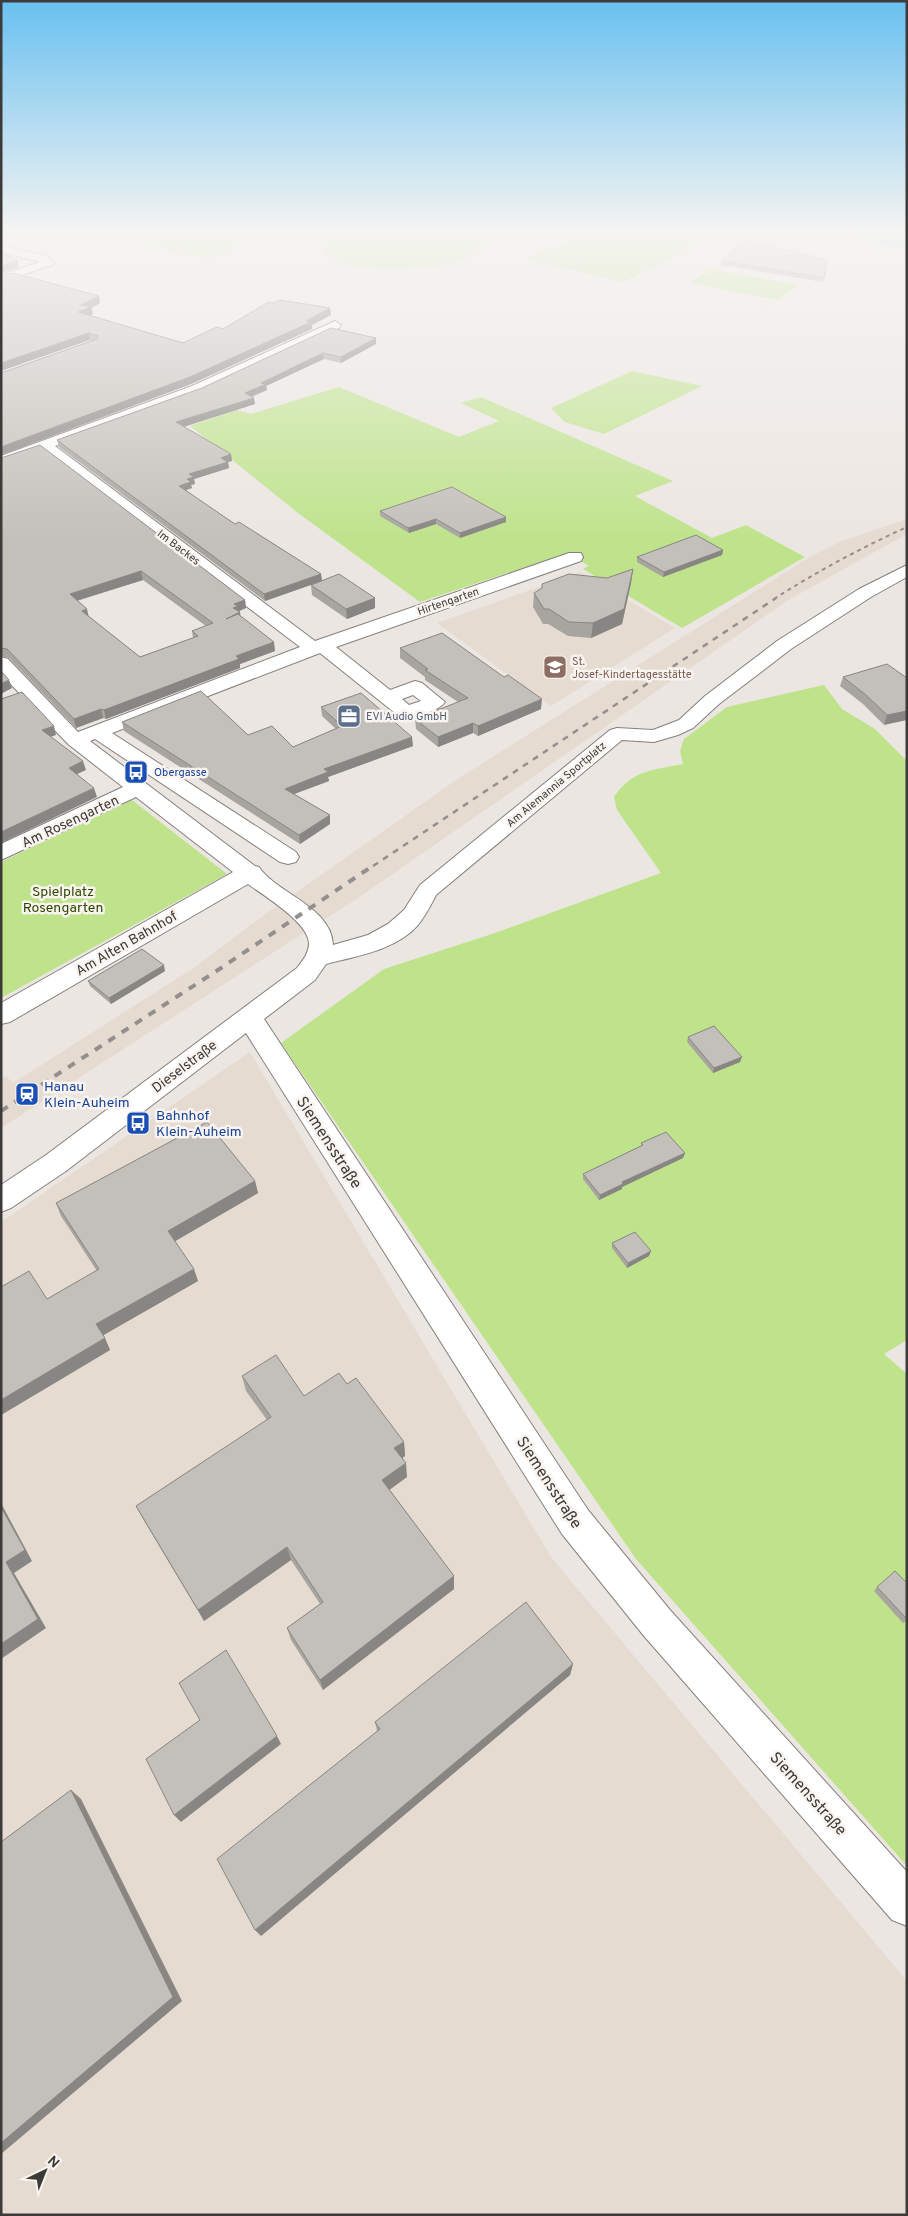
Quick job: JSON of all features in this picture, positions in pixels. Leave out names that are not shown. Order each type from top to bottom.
[{"type":"street","points":[[1,461],[197,389],[315,333]]},
{"type":"street","name":"Im Backes","points":[[44,445],[318,647]]},
{"type":"street","name":"Hirtengarten","points":[[75,740],[318,647],[575,557]]},
{"type":"street","name":"Am Alemannia Sportplatz","points":[[319,957],[388,936],[408,922],[428,890],[617,734],[654,736],[686,724],[712,700],[784,644],[865,593],[907,570]]},
{"type":"street","points":[[318,647],[387,698]]},
{"type":"street","points":[[1,663],[18,695],[302,912],[319,932],[322,948],[319,957]]},
{"type":"street","points":[[96,731],[288,857]]},
{"type":"street","name":"Am Rosengarten","points":[[1,854],[140,788]]},
{"type":"street","name":"Am Alten Bahnhof","points":[[1,1015],[250,872]]},
{"type":"street","name":"Dieselstraße","points":[[1,1200],[56,1163],[306,974],[319,957]]},
{"type":"street","name":"Siemensstraße","points":[[249,1017],[570,1514],[597,1552],[644,1611],[797,1779],[907,1905]]},
{"type":"shaded area","points":[[907,519],[907,534],[790,599],[355,900],[1,1128],[1,1079],[6,1076],[13,1083],[195,967],[267,913],[456,780],[808,558],[839,542]]},
{"type":"shaded area","name":"St. Josef-Kindertagesstätte","points":[[581,572],[675,628],[551,706],[437,623]]},
{"type":"shaded area","points":[[250,1052],[551,1557],[907,1981],[907,2215],[1,2215],[1,1222]]},
{"type":"green space","points":[[632,371],[702,386],[604,434],[565,422],[551,408]]},
{"type":"green space","points":[[339,387],[459,437],[499,421],[461,403],[481,397],[673,481],[635,496],[712,538],[746,525],[805,557],[682,628],[583,569],[589,566],[567,553],[420,602],[298,513],[190,426],[236,410],[251,414]]},
{"type":"green space","points":[[824,685],[842,709],[875,729],[907,761],[907,1340],[884,1354],[907,1374],[907,1866],[636,1559],[281,1043],[384,969],[495,933],[661,873],[617,810],[614,797],[621,788],[636,776],[653,770],[683,764],[680,751],[684,739],[727,707]]},
{"type":"green space","name":"Spielplatz Rosengarten","points":[[132,800],[227,874],[1,998],[1,862]]},
{"type":"building","points":[[1,333],[88,333],[1,363]]},
{"type":"building","points":[[90,333],[151,333],[183,343],[203,333],[286,333],[190,377],[1,447],[1,373],[97,339],[98,336]]},
{"type":"building","points":[[319,333],[355,333],[376,338],[341,357],[323,353],[261,383],[266,384],[245,393],[254,398],[176,422],[231,454],[221,458],[228,462],[189,474],[194,477],[187,479],[191,482],[179,486],[235,524],[239,522],[321,574],[264,594],[57,440],[202,388]]},
{"type":"building","points":[[40,445],[245,600],[234,604],[238,606],[233,608],[240,612],[226,619],[238,614],[274,642],[236,656],[239,659],[104,710],[101,709],[74,719],[7,649],[1,648],[1,458]],"holes":[[[141,571],[213,623],[192,631],[198,636],[140,657],[82,611],[87,609],[70,594]]]},
{"type":"building","points":[[452,487],[506,517],[460,533],[436,519],[408,528],[380,511]]},
{"type":"building","points":[[696,535],[723,550],[664,572],[637,557]]},
{"type":"building","points":[[633,569],[624,609],[593,623],[569,622],[549,609],[544,609],[534,593],[542,588],[542,584],[569,574],[607,578]]},
{"type":"building","points":[[339,574],[375,598],[346,609],[311,585]]},
{"type":"building","points":[[442,633],[504,677],[508,675],[542,699],[478,726],[473,723],[438,737],[415,719],[468,698],[425,670],[428,669],[400,648]]},
{"type":"building","points":[[887,664],[907,678],[907,711],[887,715],[843,677]]},
{"type":"building","points":[[1,671],[9,680],[1,684]]},
{"type":"building","points":[[201,691],[248,735],[272,726],[293,747],[342,726],[321,707],[361,693],[412,737],[324,769],[328,772],[285,789],[330,815],[299,835],[122,722]]},
{"type":"building","points":[[22,692],[54,726],[42,730],[83,761],[69,768],[94,788],[1,832],[1,699]]},
{"type":"building","points":[[142,949],[164,965],[109,998],[88,981]]},
{"type":"building","points":[[714,1026],[742,1057],[714,1068],[688,1037]]},
{"type":"building","points":[[207,1122],[255,1181],[168,1231],[194,1269],[96,1324],[105,1338],[1,1400],[1,1287],[29,1271],[47,1299],[99,1269],[56,1203]]},
{"type":"building","points":[[666,1132],[685,1153],[622,1182],[623,1184],[600,1195],[583,1174],[643,1145],[641,1143]]},
{"type":"building","points":[[635,1232],[651,1251],[628,1263],[612,1243]]},
{"type":"building","points":[[276,1355],[304,1396],[339,1373],[347,1384],[356,1378],[404,1442],[394,1448],[406,1463],[382,1480],[454,1576],[320,1680],[287,1628],[323,1602],[287,1547],[198,1610],[136,1506],[271,1417],[242,1376]]},
{"type":"building","points":[[1,1507],[25,1550],[6,1562],[38,1619],[1,1644]]},
{"type":"building","points":[[895,1571],[907,1583],[907,1619],[877,1587]]},
{"type":"building","points":[[526,1602],[573,1664],[255,1930],[217,1859],[380,1729],[375,1722]]},
{"type":"building","points":[[226,1650],[277,1736],[174,1815],[146,1759],[200,1720],[179,1683]]},
{"type":"building","points":[[71,1790],[173,1997],[1,2143],[1,1842]]},
{"type":"railway","points":[[774,599],[839,561],[907,527]]},
{"type":"railway","points":[[373,866],[776,598]]},
{"type":"railway","points":[[1,1111],[221,968],[374,865]]},
{"type":"place","name":"St. Josef-Kindertagesstätte","points":[[555,667]]},
{"type":"place","name":"EVI Audio GmbH","points":[[349,716]]},
{"type":"place","name":"Obergasse","points":[[136,772]]},
{"type":"place","name":"Hanau Klein-Auheim","points":[[27,1094]]},
{"type":"place","name":"Bahnhof Klein-Auheim","points":[[138,1123]]}]
